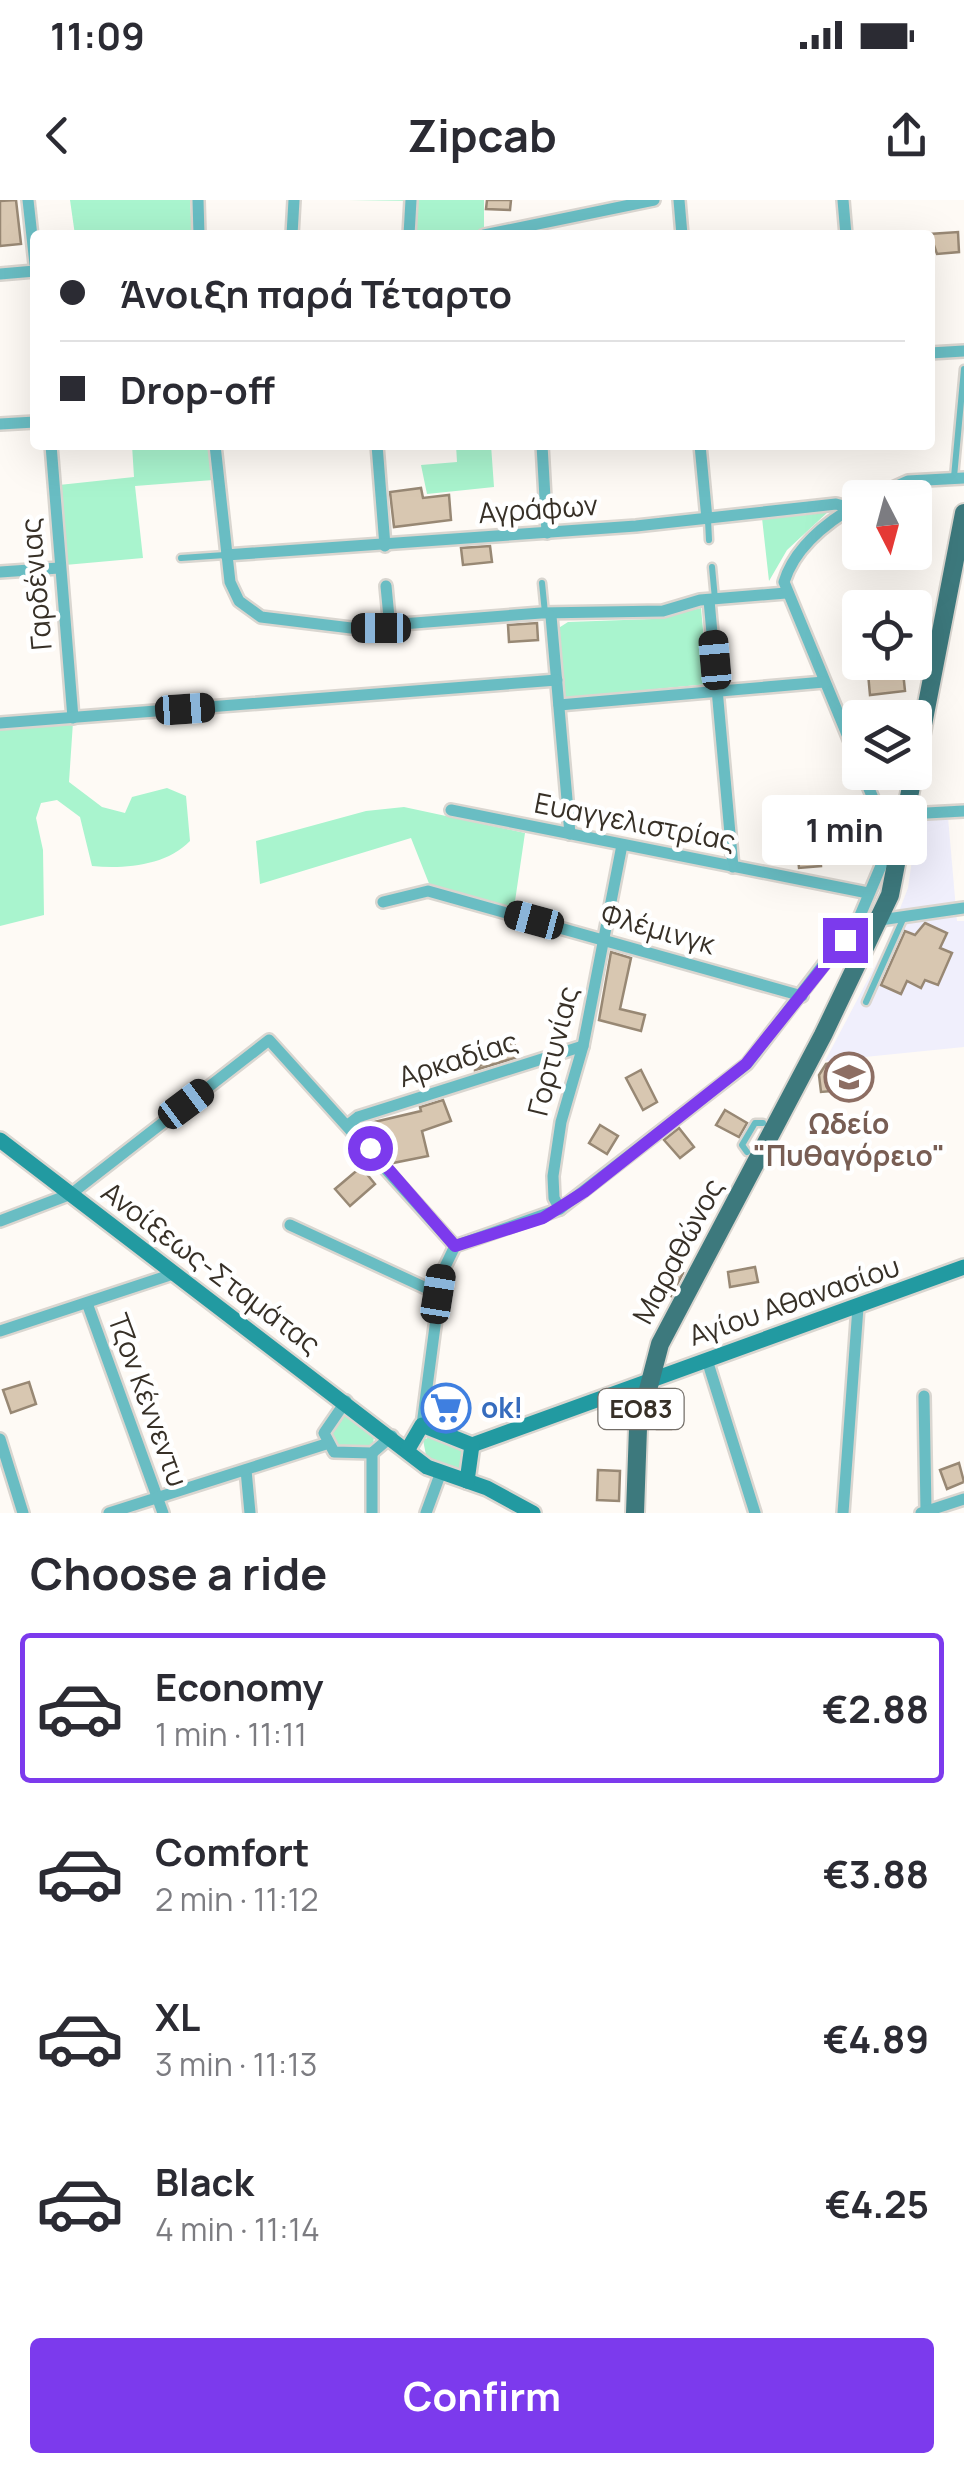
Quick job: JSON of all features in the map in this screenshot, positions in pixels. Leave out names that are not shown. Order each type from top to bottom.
[{"type":"main road","name":"Μαραθώνος","points":[[635,1513],[638,1428],[648,1377],[669,1325],[880,920],[900,859],[964,514]]},
{"type":"street","points":[[28,200],[31,230]]},
{"type":"street","points":[[198,200],[199,230]]},
{"type":"street","points":[[292,230],[294,200]]},
{"type":"street","points":[[409,230],[411,200]]},
{"type":"street","points":[[524,230],[654,200]]},
{"type":"street","points":[[678,200],[681,230]]},
{"type":"street","points":[[843,200],[846,230]]},
{"type":"street","points":[[0,274],[30,269]]},
{"type":"street","points":[[935,353],[964,351]]},
{"type":"street","points":[[0,424],[30,422]]},
{"type":"street","name":"Γαρδένιας","points":[[51,450],[73,718]]},
{"type":"street","points":[[216,450],[226,555],[239,601],[261,617],[351,628],[390,628],[548,615],[663,611],[712,599],[786,593]]},
{"type":"street","points":[[377,450],[385,546]]},
{"type":"street","points":[[542,450],[546,532]]},
{"type":"street","points":[[701,450],[708,519]]},
{"type":"street","points":[[908,480],[959,478]]},
{"type":"street","name":"Αγράφων","points":[[226,555],[385,546],[842,505]]},
{"type":"street","points":[[842,517],[800,551],[788,568],[786,593],[842,724]]},
{"type":"street","points":[[0,572],[59,568]]},
{"type":"street","points":[[386,586],[390,628]]},
{"type":"street","points":[[712,599],[733,866]]},
{"type":"street","points":[[548,615],[570,834]]},
{"type":"street","points":[[0,724],[557,680]]},
{"type":"street","points":[[559,704],[824,682]]},
{"type":"street","points":[[408,1449],[422,1426],[438,1294],[442,1273],[455,1246],[560,1210],[746,1064],[845,940],[883,861],[883,822],[870,790]]},
{"type":"street","name":"Ευαγγελιστρίας","points":[[451,810],[868,893]]},
{"type":"street","points":[[883,822],[908,814],[964,811]]},
{"type":"street","name":"Γορτυνίας","points":[[560,1210],[554,1198],[553,1176],[561,1122],[583,1046],[622,844]]},
{"type":"street","name":"Φλέμινγκ","points":[[383,902],[428,891],[802,996]]},
{"type":"street","points":[[880,920],[964,908]]},
{"type":"street","points":[[0,1221],[56,1203],[70,1194],[269,1040],[349,1124],[455,1246]]},
{"type":"street","name":"Αρκαδίας","points":[[349,1124],[358,1117],[583,1046]]},
{"type":"street","name":"Ανοίξεως-Σταμάτας","points":[[0,1140],[427,1466],[467,1480],[533,1513]]},
{"type":"street","points":[[290,1225],[438,1294]]},
{"type":"street","name":"Αγίου Αθανασίου","points":[[472,1444],[648,1377],[707,1360],[964,1267]]},
{"type":"street","points":[[0,1331],[176,1273]]},
{"type":"street","name":"Τζον Κέννεντυ","points":[[87,1303],[163,1513]]},
{"type":"street","points":[[843,1513],[858,1307]]},
{"type":"street","points":[[707,1360],[755,1513]]},
{"type":"street","points":[[924,1396],[924,1512],[964,1499]]},
{"type":"street","points":[[326,1444],[326,1427],[346,1401]]},
{"type":"street","points":[[422,1426],[472,1444],[467,1480]]},
{"type":"street","points":[[326,1444],[339,1454],[372,1453],[392,1436]]},
{"type":"street","points":[[0,1439],[23,1513]]},
{"type":"street","points":[[108,1513],[326,1444]]},
{"type":"street","points":[[372,1453],[372,1513]]},
{"type":"street","points":[[246,1470],[250,1513]]},
{"type":"street","points":[[426,1513],[441,1472]]},
{"type":"lane","points":[[959,478],[964,369]]},
{"type":"lane","points":[[708,519],[710,540]]},
{"type":"lane","points":[[180,558],[226,555]]},
{"type":"lane","points":[[712,567],[712,599]]},
{"type":"lane","points":[[542,583],[548,615]]},
{"type":"lane","points":[[866,1002],[904,917]]},
{"type":"lane","points":[[747,1152],[742,1144],[755,1123],[763,1123]]},
{"type":"shaded area","points":[[948,817],[957,921],[964,921],[964,1047],[825,1061],[885,947],[908,888],[918,818]]},
{"type":"green space","points":[[70,200],[190,200],[192,230],[74,230]]},
{"type":"green space","points":[[349,200],[484,200],[484,230],[415,230],[417,201]]},
{"type":"green space","points":[[132,450],[210,450],[213,480],[135,486],[143,558],[65,565],[59,485],[134,477]]},
{"type":"green space","points":[[456,450],[491,450],[494,487],[427,494],[421,465],[457,462]]},
{"type":"green space","points":[[830,510],[787,550],[769,581],[762,518]]},
{"type":"green space","points":[[701,608],[708,684],[565,698],[557,629],[568,622],[652,619]]},
{"type":"green space","points":[[73,722],[69,782],[102,807],[125,813],[132,797],[167,788],[186,796],[190,841],[157,861],[92,866],[80,817],[57,800],[41,803],[36,818],[43,850],[44,915],[0,926],[0,727]]},
{"type":"green space","points":[[404,807],[525,833],[514,908],[430,886],[411,838],[260,884],[256,841],[366,811]]},
{"type":"green space","points":[[343,1413],[374,1435],[373,1447],[338,1449],[330,1439],[330,1427]]},
{"type":"green space","points":[[432,1436],[464,1450],[461,1473],[427,1460],[423,1440]]},
{"type":"building","points":[[16,200],[21,244],[0,246],[0,201]]},
{"type":"building","points":[[487,200],[511,200],[510,210],[486,209]]},
{"type":"building","points":[[958,232],[959,252],[937,254],[935,234]]},
{"type":"building","points":[[421,488],[423,498],[449,495],[451,520],[394,527],[390,492]]},
{"type":"building","points":[[490,546],[492,562],[463,565],[461,548]]},
{"type":"building","points":[[537,623],[538,640],[509,642],[508,625]]},
{"type":"building","points":[[869,680],[904,680],[905,691],[870,695]]},
{"type":"building","points":[[819,836],[821,866],[799,868],[796,838]]},
{"type":"building","points":[[925,923],[947,933],[940,948],[952,953],[938,985],[925,980],[921,988],[907,981],[901,994],[881,985],[905,931],[915,935]]},
{"type":"building","points":[[611,952],[631,958],[620,1009],[645,1015],[641,1031],[599,1020]]},
{"type":"building","points":[[514,1042],[518,1057],[475,1070],[475,1069]]},
{"type":"building","points":[[852,1060],[855,1089],[821,1092],[819,1075],[826,1064]]},
{"type":"building","points":[[641,1070],[657,1102],[643,1110],[626,1078]]},
{"type":"building","points":[[443,1100],[451,1121],[422,1131],[428,1156],[393,1163],[388,1150],[382,1151],[375,1143],[370,1123],[421,1111],[420,1107]]},
{"type":"building","points":[[725,1110],[747,1123],[739,1137],[716,1125]]},
{"type":"building","points":[[600,1125],[618,1136],[607,1154],[589,1143]]},
{"type":"building","points":[[679,1128],[694,1147],[680,1158],[664,1140]]},
{"type":"building","points":[[361,1167],[375,1184],[350,1206],[335,1189]]},
{"type":"building","points":[[666,1265],[683,1273],[671,1296],[655,1288]]},
{"type":"building","points":[[755,1267],[758,1282],[730,1287],[728,1272]]},
{"type":"building","points":[[29,1382],[36,1404],[11,1413],[3,1390]]},
{"type":"building","points":[[658,1402],[671,1402],[671,1429],[657,1429]]},
{"type":"building","points":[[959,1463],[964,1482],[947,1489],[940,1470]]},
{"type":"building","points":[[598,1470],[620,1471],[619,1501],[597,1500]]},
{"type":"place","name":"Ωδείο \"Πυθαγόρειο\"","points":[[849,1077]]},
{"type":"place","name":"ok!","points":[[446,1408]]},
{"type":"route","points":[[370,1148],[455,1246],[543,1218],[584,1192],[746,1064],[845,940]]}]
